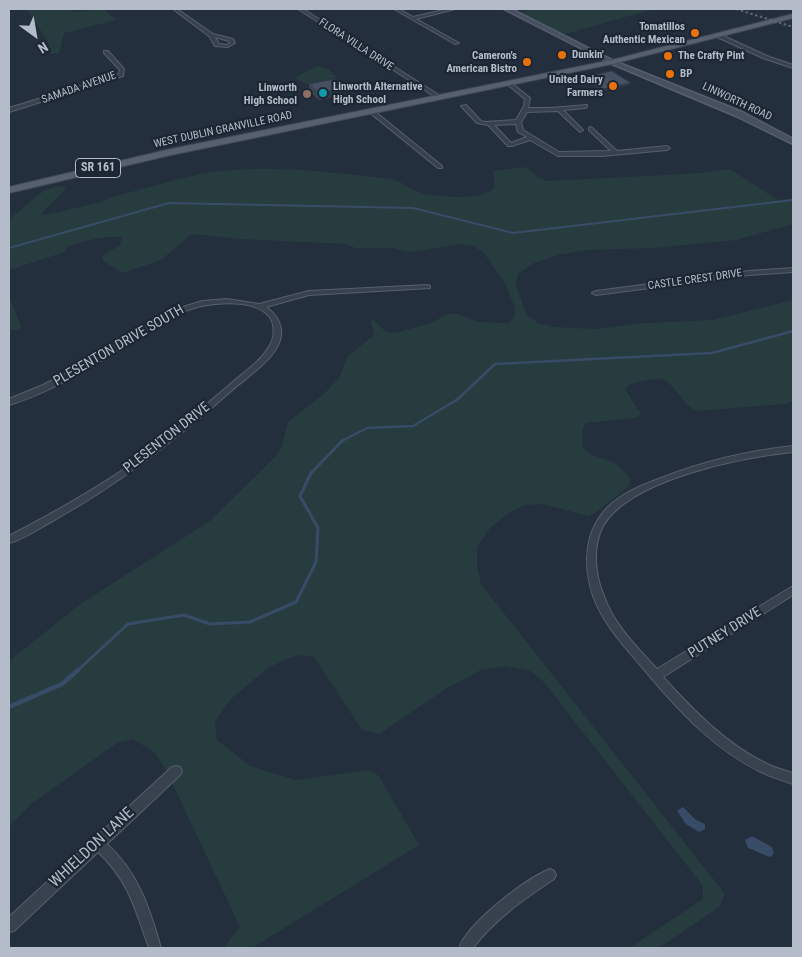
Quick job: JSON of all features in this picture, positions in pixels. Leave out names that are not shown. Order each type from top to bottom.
[{"type":"main road","name":"LINWORTH ROAD","points":[[507,9],[612,62],[739,114],[793,142]]},
{"type":"main road","name":"WEST DUBLIN GRANVILLE ROAD","points":[[9,190],[171,152],[612,62],[793,16]]},
{"type":"street","points":[[175,9],[211,35]]},
{"type":"street","name":"FLORA VILLA DRIVE","points":[[300,9],[439,97]]},
{"type":"street","points":[[396,9],[457,43]]},
{"type":"street","points":[[412,18],[453,9]]},
{"type":"street","points":[[717,35],[765,57],[793,67]]},
{"type":"street","name":"SAMADA AVENUE","points":[[9,110],[121,75],[122,70],[106,52]]},
{"type":"street","points":[[509,83],[528,99],[525,110],[518,122],[520,130],[558,154],[616,153],[667,148]]},
{"type":"street","points":[[464,106],[479,122],[490,124],[518,122]]},
{"type":"street","points":[[525,110],[559,110],[585,106]]},
{"type":"street","points":[[559,110],[580,130]]},
{"type":"street","points":[[371,111],[440,167]]},
{"type":"street","points":[[490,124],[510,145],[530,138]]},
{"type":"street","points":[[590,129],[616,153]]},
{"type":"street","name":"CASTLE CREST DRIVE","points":[[596,293],[749,272],[793,270]]},
{"type":"street","points":[[261,306],[309,293],[428,287]]},
{"type":"street","name":"PLESENTON DRIVE SOUTH","points":[[9,402],[48,386],[81,369],[166,317],[189,306],[215,300],[239,301],[261,306]]},
{"type":"street","name":"PLESENTON DRIVE","points":[[9,540],[59,514],[118,478],[186,425],[265,358],[275,346],[279,332],[273,317],[261,306]]},
{"type":"street","points":[[793,449],[743,456],[684,472],[628,496],[612,509],[600,525],[592,544],[590,565],[592,580],[598,598],[618,632],[703,726],[742,756],[765,768],[793,778]]},
{"type":"street","name":"PUTNEY DRIVE","points":[[657,675],[793,590]]},
{"type":"street","name":"WHIELDON LANE","points":[[9,926],[97,842],[176,771]]},
{"type":"street","points":[[97,842],[128,877],[139,900],[155,948]]},
{"type":"street","points":[[465,948],[490,919],[510,900],[550,875]]},
{"type":"green space","points":[[27,9],[68,9],[76,12],[104,9],[116,20],[64,33],[59,53],[51,54],[48,42]]},
{"type":"green space","points":[[534,9],[653,9],[562,35],[518,13]]},
{"type":"green space","points":[[317,66],[328,69],[337,77],[308,84],[294,78]]},
{"type":"green space","points":[[523,167],[549,181],[703,173],[730,169],[778,200],[793,198],[793,224],[736,240],[654,248],[587,250],[558,255],[534,263],[519,273],[515,283],[527,315],[538,323],[553,327],[597,329],[645,323],[713,320],[793,300],[793,401],[786,404],[697,411],[687,404],[670,384],[661,379],[629,384],[625,389],[641,414],[635,418],[586,423],[583,428],[582,446],[592,455],[615,463],[631,479],[628,487],[595,513],[588,516],[543,504],[523,505],[507,514],[490,528],[477,547],[477,566],[481,584],[725,894],[719,907],[659,948],[629,948],[703,899],[703,886],[543,681],[530,671],[505,666],[481,670],[447,688],[379,734],[362,730],[314,657],[297,655],[269,667],[231,699],[215,721],[217,740],[250,766],[296,780],[369,770],[379,776],[419,845],[252,948],[223,948],[240,927],[166,770],[154,752],[133,739],[117,743],[31,804],[9,826],[9,661],[79,605],[211,520],[276,456],[282,447],[288,422],[324,394],[339,378],[347,357],[374,335],[371,322],[373,319],[385,331],[395,333],[431,323],[448,314],[457,314],[479,322],[509,323],[514,318],[515,308],[506,285],[484,253],[474,246],[462,244],[410,252],[393,248],[355,248],[347,244],[239,239],[195,234],[189,236],[161,260],[123,273],[103,261],[102,256],[120,245],[122,237],[108,237],[67,247],[65,252],[9,270],[9,219],[41,193],[48,189],[64,186],[66,189],[41,214],[45,215],[101,202],[112,197],[213,172],[280,169],[325,172],[392,179],[422,193],[461,197],[487,193],[495,187],[493,171]]},
{"type":"green space","points":[[9,296],[21,326],[19,330],[9,330]]},
{"type":"water","points":[[683,807],[696,820],[705,824],[705,829],[699,832],[686,824],[677,811]]},
{"type":"water","points":[[752,836],[772,847],[774,854],[770,857],[748,848],[745,840]]},
{"type":"building","points":[[612,71],[631,83],[603,89],[585,77]]},
{"type":"building","points":[[335,79],[342,86],[339,87],[340,89],[318,93],[309,84]]},
{"type":"waterway","points":[[9,248],[169,203],[413,208],[513,233],[793,200]]},
{"type":"waterway","points":[[340,442],[367,428],[413,426],[458,399],[495,364],[712,353],[793,331]]},
{"type":"waterway","points":[[77,671],[128,624],[184,615],[210,624],[250,622],[296,602],[316,562],[318,528],[300,496],[311,473],[342,441]]},
{"type":"waterway","points":[[9,707],[62,684],[78,670]]},
{"type":"railway","points":[[736,9],[793,27]]},
{"type":"place","name":"Tomatillos Authentic Mexican","points":[[695,33]]},
{"type":"place","name":"Dunkin'","points":[[562,55]]},
{"type":"place","name":"The Crafty Pint","points":[[668,56]]},
{"type":"place","name":"Cameron's American Bistro","points":[[527,62]]},
{"type":"place","name":"BP","points":[[670,74]]},
{"type":"place","name":"United Dairy Farmers","points":[[613,86]]},
{"type":"place","name":"Linworth Alternative High School","points":[[323,93]]},
{"type":"place","name":"Linworth High School","points":[[307,94]]}]
